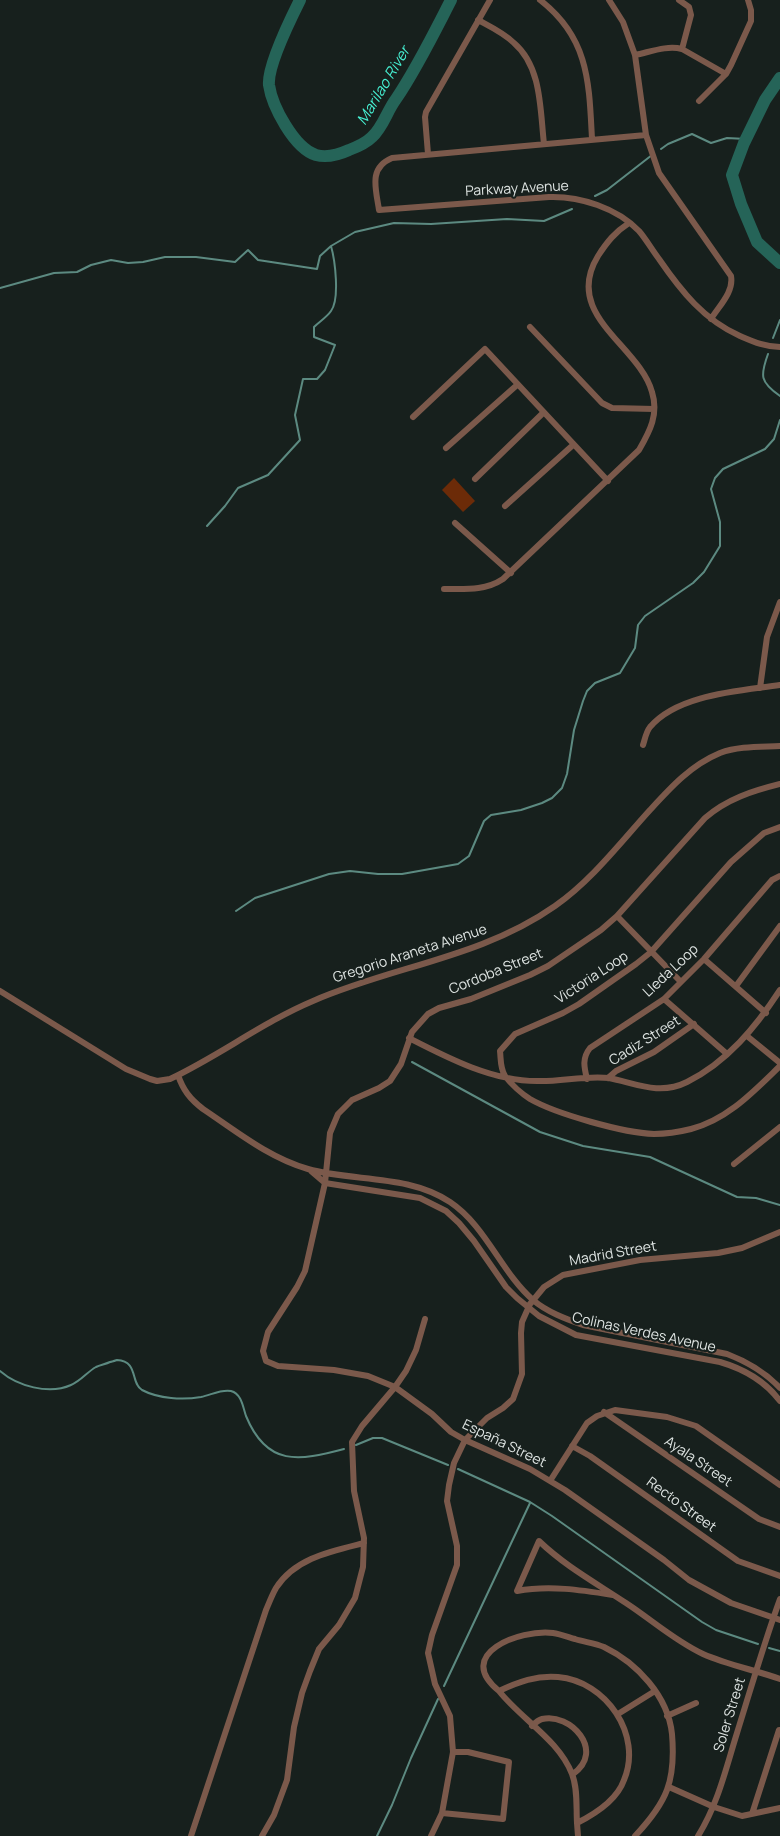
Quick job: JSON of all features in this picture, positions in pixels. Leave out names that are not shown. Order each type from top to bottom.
[{"type":"street","points":[[490,0],[426,112],[428,154],[646,135]]},
{"type":"street","points":[[540,0],[570,30],[585,64],[589,86],[592,139]]},
{"type":"street","points":[[609,0],[623,22],[635,56],[646,135],[658,173],[731,276],[732,285],[730,291],[710,319]]},
{"type":"street","points":[[679,0],[690,7],[691,14],[682,49]]},
{"type":"street","points":[[699,101],[726,74],[751,21],[751,10],[748,0]]},
{"type":"street","points":[[478,20],[505,35],[522,50],[528,60],[537,87],[544,144]]},
{"type":"street","points":[[635,56],[667,48],[682,49],[726,74]]},
{"type":"street","name":"Parkway Avenue","points":[[428,154],[392,158],[384,161],[379,166],[375,182],[378,210],[565,197],[577,199],[614,213],[639,231],[673,280],[697,308],[710,319],[729,331],[760,345],[780,347]]},
{"type":"street","points":[[444,589],[486,588],[494,585],[511,573],[608,482],[639,450],[652,429],[654,410],[652,392],[643,373],[595,313],[591,299],[592,268],[608,241],[618,230],[629,223]]},
{"type":"street","points":[[530,327],[602,403],[612,408],[654,410]]},
{"type":"street","points":[[413,417],[484,349],[608,482]]},
{"type":"street","points":[[446,448],[517,385]]},
{"type":"street","points":[[475,480],[543,413]]},
{"type":"street","points":[[505,506],[573,445]]},
{"type":"street","points":[[455,524],[511,573]]},
{"type":"street","points":[[760,688],[767,637],[780,602]]},
{"type":"street","points":[[643,745],[649,728],[664,714],[679,706],[715,694],[780,685]]},
{"type":"street","name":"Gregorio Araneta Avenue","points":[[0,990],[126,1069],[143,1077],[158,1081],[164,1080],[178,1075],[311,1001],[340,990],[438,961],[504,935],[538,918],[569,896],[586,881],[675,782],[694,766],[721,753],[739,748],[780,746]]},
{"type":"street","name":"Cordoba Street","points":[[325,1183],[330,1133],[338,1114],[352,1100],[390,1081],[400,1064],[409,1038],[428,1014],[439,1008],[471,998],[530,975],[589,940],[617,916],[717,808],[751,791],[780,784]]},
{"type":"street","name":"Victoria Loop","points":[[506,1077],[501,1068],[500,1051],[515,1034],[563,1014],[636,964],[651,952],[736,857],[764,833],[780,827]]},
{"type":"street","name":"Lleda Loop","points":[[587,1079],[583,1065],[584,1055],[590,1048],[664,999],[704,959],[772,880],[780,876]]},
{"type":"street","points":[[617,916],[680,981]]},
{"type":"street","points":[[736,986],[780,926]]},
{"type":"street","points":[[704,959],[766,1013]]},
{"type":"street","points":[[409,1038],[442,1055],[488,1073],[506,1077],[536,1082],[608,1078],[638,1086],[663,1088],[685,1083],[710,1068],[727,1054],[747,1036],[766,1013],[780,990]]},
{"type":"street","points":[[664,999],[727,1054]]},
{"type":"street","name":"Cadiz Street","points":[[608,1078],[616,1071],[654,1052],[694,1024]]},
{"type":"street","points":[[506,1077],[529,1098],[549,1108],[635,1132],[653,1134],[691,1129],[725,1115],[780,1065],[747,1036]]},
{"type":"street","name":"Colinas Verdes Avenue","points":[[178,1075],[183,1090],[203,1110],[274,1155],[310,1170],[411,1185],[427,1190],[451,1202],[462,1212],[533,1300],[564,1318],[583,1325],[727,1354],[746,1361],[763,1372],[780,1388]]},
{"type":"street","points":[[734,1164],[780,1126]]},
{"type":"street","name":"Colinas Verdes Avenue","points":[[310,1170],[325,1183],[420,1198],[446,1211],[474,1241],[506,1287],[528,1308],[539,1316],[576,1335],[734,1366],[765,1385],[780,1401]]},
{"type":"street","name":"España Street","points":[[325,1183],[305,1271],[268,1332],[263,1351],[266,1361],[278,1366],[334,1370],[368,1376],[395,1387],[432,1414],[451,1432],[530,1469],[550,1481],[585,1503],[690,1580],[732,1603],[777,1618]]},
{"type":"street","name":"Madrid Street","points":[[431,1836],[442,1813],[453,1752],[450,1716],[434,1684],[428,1652],[432,1635],[457,1565],[457,1546],[447,1502],[453,1466],[465,1440],[487,1418],[503,1408],[513,1398],[522,1374],[522,1322],[528,1308],[544,1287],[563,1275],[640,1260],[718,1253],[742,1248],[780,1232]]},
{"type":"street","points":[[262,1836],[274,1815],[287,1780],[294,1726],[304,1685],[319,1649],[339,1625],[355,1598],[363,1567],[364,1543],[354,1491],[352,1442],[362,1426],[395,1387],[416,1350],[425,1319]]},
{"type":"street","points":[[550,1481],[587,1423],[604,1412],[626,1410],[682,1420],[696,1426],[780,1486]]},
{"type":"street","name":"Ayala Street","points":[[604,1412],[759,1518],[780,1527]]},
{"type":"street","name":"Recto Street","points":[[572,1446],[590,1456],[738,1561],[780,1576]]},
{"type":"street","points":[[613,1595],[561,1588],[533,1588],[517,1591],[539,1541],[572,1568],[613,1595],[668,1633],[703,1653],[780,1679]]},
{"type":"street","points":[[191,1836],[266,1610],[276,1588],[288,1573],[318,1555],[364,1543]]},
{"type":"street","name":"Soler Street","points":[[698,1836],[714,1807],[756,1671],[777,1618],[780,1599]]},
{"type":"street","points":[[578,1836],[575,1784],[573,1774],[564,1758],[490,1683],[484,1672],[484,1662],[490,1651],[503,1642],[518,1636],[553,1633],[603,1647],[631,1664],[646,1679],[655,1692],[671,1727],[673,1754],[669,1787],[656,1812],[634,1836]]},
{"type":"street","points":[[499,1691],[519,1681],[536,1678],[557,1677],[569,1679],[590,1688],[618,1714],[630,1747],[630,1758],[624,1781],[618,1792],[599,1810],[577,1823]]},
{"type":"street","points":[[618,1714],[655,1692]]},
{"type":"street","points":[[667,1716],[696,1703]]},
{"type":"street","points":[[532,1726],[542,1719],[558,1720],[573,1728],[580,1736],[587,1754],[584,1765],[573,1774]]},
{"type":"street","points":[[752,1814],[780,1730]]},
{"type":"street","points":[[442,1813],[503,1819],[509,1762],[468,1752],[453,1752]]},
{"type":"street","points":[[669,1787],[736,1815],[742,1816],[780,1808]]},
{"type":"shaded area","points":[[454,478],[475,501],[463,512],[442,490]]},
{"type":"waterway","name":"Marilao River","points":[[300,0],[276,55],[269,77],[269,85],[279,115],[292,135],[308,151],[324,156],[337,155],[355,148],[376,133],[418,63],[451,0]]},
{"type":"waterway","name":"Marilao River","points":[[780,78],[765,100],[744,143],[732,175],[741,204],[757,242],[780,263]]},
{"type":"waterway","points":[[661,149],[692,134],[711,143],[727,138],[746,139]]},
{"type":"waterway","points":[[595,196],[607,190],[652,155]]},
{"type":"waterway","points":[[207,526],[238,488],[268,475],[300,440],[295,415],[303,379],[317,379],[325,370],[335,345],[314,337],[314,327],[331,311],[334,305],[336,289],[331,246],[355,232],[394,223],[431,224],[507,219],[544,221],[572,209]]},
{"type":"waterway","points":[[0,288],[54,273],[77,272],[91,265],[111,260],[128,263],[165,257],[196,257],[235,262],[248,250],[258,260],[317,269],[320,256],[331,246]]},
{"type":"waterway","points":[[773,338],[780,320]]},
{"type":"waterway","points":[[768,354],[763,373],[765,382],[780,396]]},
{"type":"waterway","points":[[236,911],[255,898],[329,874],[350,871],[402,874],[458,864],[469,856],[484,821],[491,815],[521,810],[552,798],[562,788],[567,774],[574,730],[587,691],[595,683],[620,673],[635,648],[638,625],[645,616],[693,583],[704,572],[720,546],[720,522],[711,489],[715,478],[723,469],[765,449],[774,439],[780,420]]},
{"type":"waterway","points":[[412,1062],[540,1132],[583,1146],[650,1157],[737,1197],[756,1198],[780,1205]]},
{"type":"waterway","points":[[0,1371],[24,1385],[53,1389],[75,1383],[98,1366],[117,1360],[124,1361],[131,1368],[138,1387],[149,1393],[171,1398],[201,1397],[224,1391],[235,1393],[240,1398],[254,1433],[274,1452],[286,1456],[299,1457],[344,1449]]},
{"type":"waterway","points":[[356,1445],[373,1438],[382,1438],[448,1465]]},
{"type":"waterway","points":[[458,1469],[530,1502],[702,1622],[716,1630],[758,1644]]},
{"type":"waterway","points":[[444,1686],[530,1503]]},
{"type":"waterway","points":[[769,1648],[780,1651]]},
{"type":"waterway","points":[[377,1836],[438,1699]]}]
